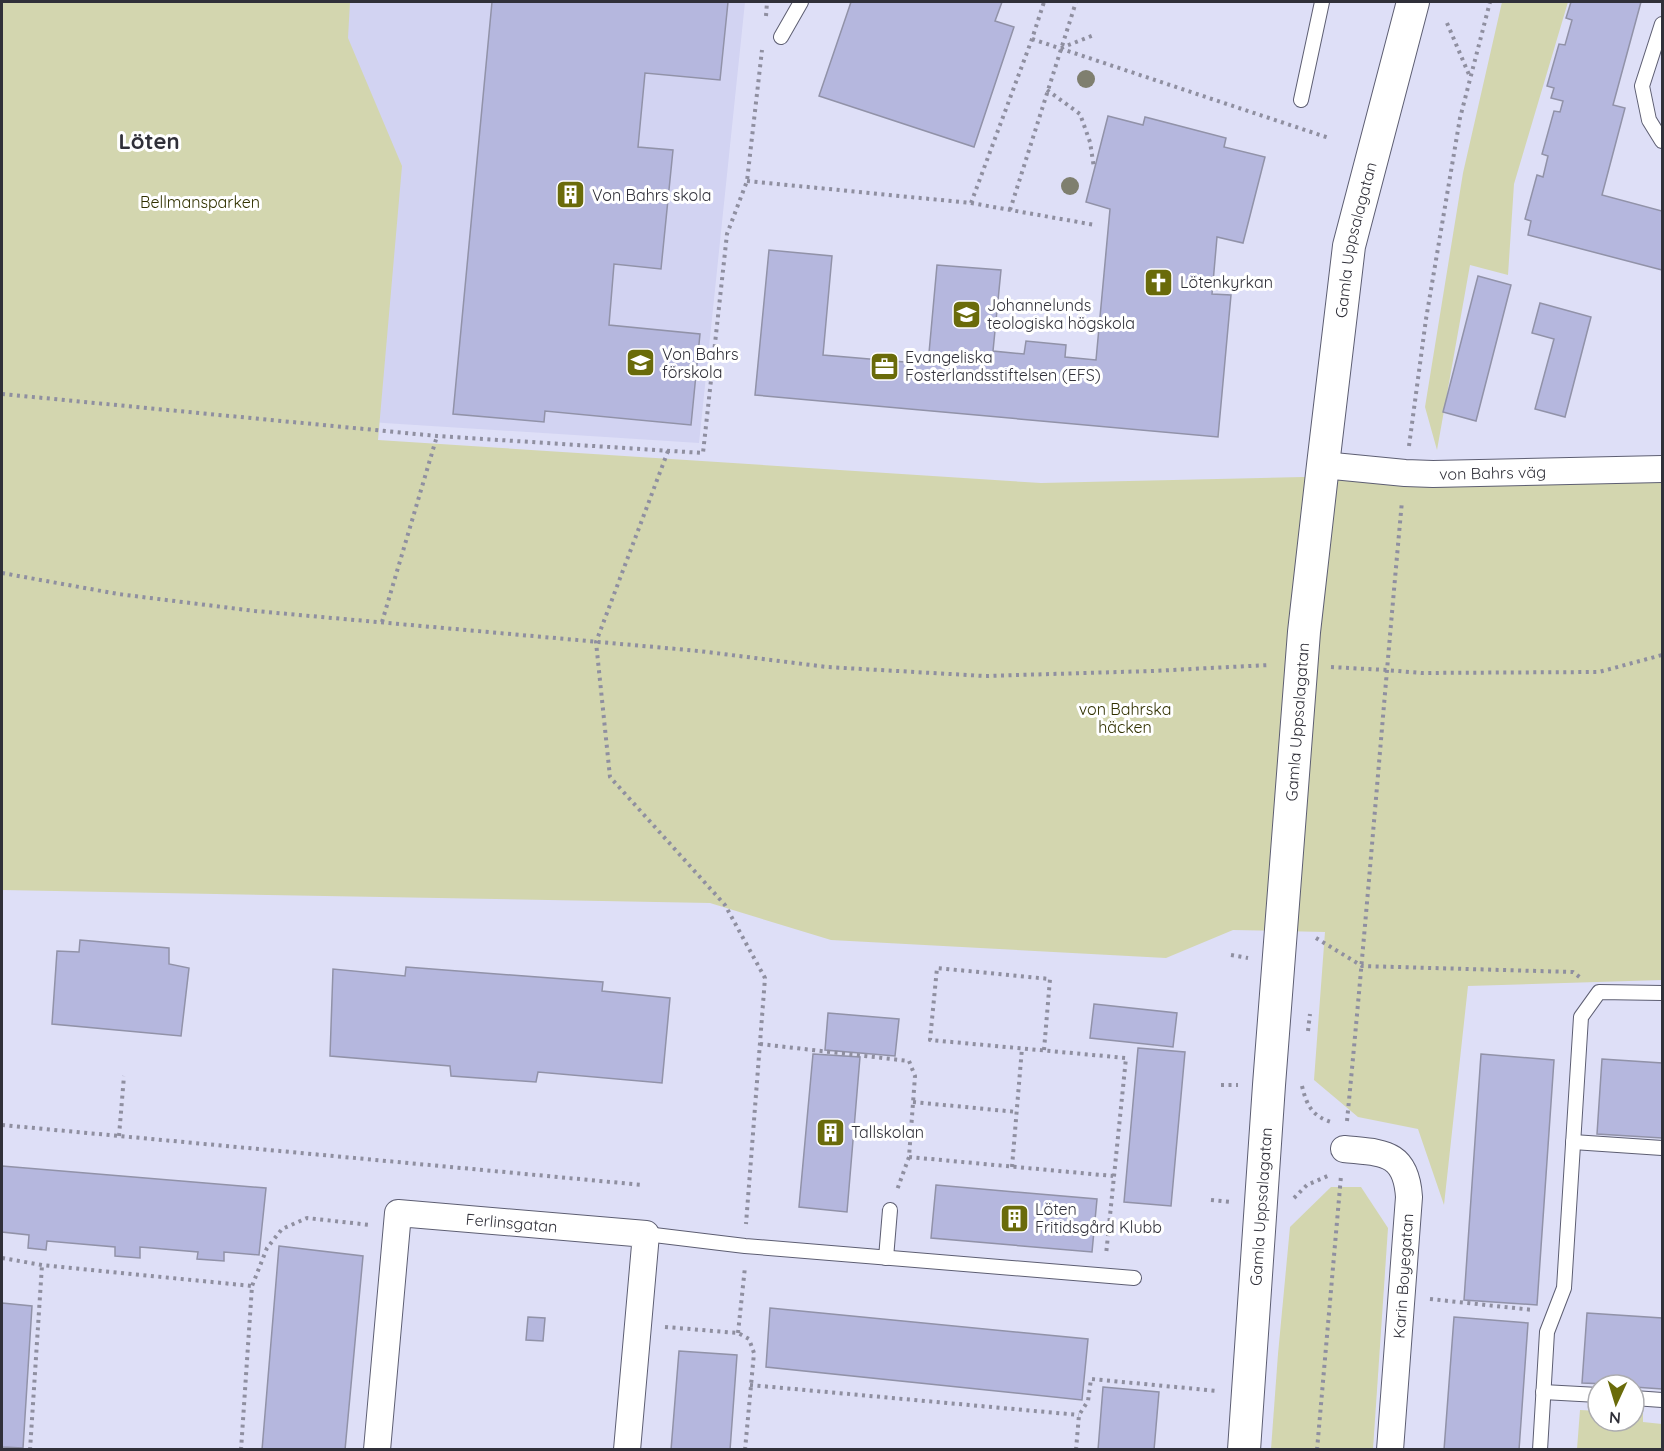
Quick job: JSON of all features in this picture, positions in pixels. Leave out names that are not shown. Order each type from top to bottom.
[{"type":"street","name":"Gamla Uppsalagatan","points":[[1244,1449],[1301,666],[1323,465],[1349,246],[1413,2]]},
{"type":"street","name":"von Bahrs väg","points":[[1323,465],[1433,474],[1662,470]]},
{"type":"street","name":"Karin Boyegatan","points":[[1344,1149],[1381,1152],[1393,1158],[1402,1169],[1408,1182],[1409,1197],[1390,1449]]},
{"type":"street","name":"Ferlinsgatan","points":[[396,1228],[398,1213],[646,1233]]},
{"type":"street","points":[[377,1449],[396,1228]]},
{"type":"street","points":[[627,1449],[646,1233]]},
{"type":"lane","points":[[781,37],[801,2]]},
{"type":"lane","points":[[1301,100],[1322,2]]},
{"type":"lane","points":[[1662,24],[1642,86],[1649,120],[1662,141]]},
{"type":"lane","points":[[1540,1449],[1547,1332],[1564,1288],[1581,1017],[1599,992],[1662,993]]},
{"type":"lane","points":[[1573,1142],[1662,1148]]},
{"type":"lane","points":[[886,1258],[890,1210]]},
{"type":"lane","points":[[646,1233],[746,1246],[1134,1278]]},
{"type":"lane","points":[[1543,1392],[1586,1394]]},
{"type":"lane","points":[[1646,1399],[1662,1400]]},
{"type":"path","points":[[765,23],[767,2]]},
{"type":"path","points":[[971,203],[1044,2]]},
{"type":"path","points":[[1010,210],[1076,2]]},
{"type":"path","points":[[1317,1449],[1405,473],[1426,319],[1460,118],[1490,2]]},
{"type":"path","points":[[1447,23],[1470,77]]},
{"type":"path","points":[[1061,48],[1094,35]]},
{"type":"path","points":[[1032,39],[1329,138]]},
{"type":"path","points":[[2,394],[437,436],[703,453],[727,234],[747,181],[763,45]]},
{"type":"path","points":[[1047,90],[1080,114],[1090,142],[1094,168]]},
{"type":"path","points":[[747,181],[971,203],[1095,225]]},
{"type":"path","points":[[382,622],[437,436]]},
{"type":"path","points":[[668,451],[596,642],[610,777],[725,905],[765,978],[738,1333]]},
{"type":"path","points":[[2,573],[118,594],[255,611],[699,651],[827,667],[985,676],[1267,665],[1421,673],[1599,672],[1662,655]]},
{"type":"path","points":[[1316,938],[1362,966],[1573,972],[1599,992]]},
{"type":"path","points":[[1231,955],[1252,959]]},
{"type":"path","points":[[1044,1050],[1050,979],[937,968],[930,1040],[1126,1058],[1103,1276]]},
{"type":"path","points":[[760,1044],[909,1061],[915,1076],[909,1157],[890,1210]]},
{"type":"path","points":[[1012,1167],[1022,1048]]},
{"type":"path","points":[[119,1136],[124,1076]]},
{"type":"path","points":[[913,1102],[1017,1112]]},
{"type":"path","points":[[2,1125],[644,1185]]},
{"type":"path","points":[[909,1157],[1113,1176]]},
{"type":"path","points":[[1211,1200],[1288,1206],[1296,1194],[1307,1185],[1328,1175],[1342,1175]]},
{"type":"path","points":[[242,1449],[252,1286],[267,1248],[282,1229],[307,1218],[396,1228]]},
{"type":"path","points":[[2,1258],[42,1265],[252,1286]]},
{"type":"path","points":[[30,1449],[42,1265]]},
{"type":"path","points":[[1402,1297],[1554,1312]]},
{"type":"path","points":[[638,1325],[738,1333],[749,1339],[754,1353],[745,1449]]},
{"type":"path","points":[[1076,1449],[1079,1415],[1088,1401],[1092,1379],[1248,1394]]},
{"type":"path","points":[[750,1385],[1079,1415]]},
{"type":"shaded area","points":[[2,2],[745,2],[699,443],[384,423],[2,383]]},
{"type":"green space","name":"von Bahrska häcken","points":[[2,2],[350,2],[348,38],[402,166],[378,440],[1041,483],[1662,469],[1662,980],[1468,986],[1444,1205],[1418,1129],[1358,1117],[1314,1080],[1325,932],[1233,930],[1166,958],[831,940],[710,903],[2,890]]},
{"type":"green space","points":[[1502,2],[1568,2],[1514,184],[1508,275],[1470,265],[1437,450],[1425,407],[1463,173]]},
{"type":"green space","points":[[1331,1187],[1361,1187],[1388,1228],[1373,1449],[1271,1449],[1290,1227]]},
{"type":"green space","points":[[1580,1410],[1586,1410],[1586,1433],[1646,1433],[1646,1422],[1662,1424],[1662,1449],[1577,1449]]},
{"type":"building","name":"Von Bahrs skola","points":[[492,2],[728,2],[720,80],[645,73],[638,147],[673,150],[661,269],[614,264],[609,325],[700,334],[691,425],[545,411],[544,422],[453,414]]},
{"type":"building","points":[[851,2],[1002,2],[995,21],[1014,27],[974,147],[819,96]]},
{"type":"building","points":[[1571,2],[1641,2],[1613,105],[1625,108],[1602,195],[1662,211],[1662,270],[1528,235],[1531,221],[1525,219],[1537,175],[1543,177],[1548,156],[1542,154],[1554,111],[1560,112],[1563,101],[1551,98],[1554,88],[1547,86],[1559,44],[1565,45],[1572,20],[1566,18]]},
{"type":"building","name":"Lötenkyrkan","points":[[1108,116],[1143,125],[1145,117],[1226,138],[1224,147],[1265,157],[1243,243],[1217,237],[1212,294],[1231,295],[1218,437],[755,395],[769,250],[832,256],[823,355],[928,364],[937,265],[1001,270],[993,351],[1024,354],[1026,341],[1066,345],[1065,357],[1096,360],[1110,209],[1086,202]]},
{"type":"building","points":[[1478,276],[1511,285],[1476,421],[1443,412]]},
{"type":"building","points":[[1540,303],[1591,317],[1565,417],[1535,409],[1554,339],[1532,333]]},
{"type":"building","points":[[80,940],[169,948],[169,964],[189,968],[181,1036],[52,1024],[57,951],[79,952]]},
{"type":"building","points":[[406,967],[603,982],[602,991],[670,998],[662,1083],[538,1072],[536,1082],[451,1076],[450,1066],[330,1056],[333,969],[405,976]]},
{"type":"building","points":[[1094,1004],[1177,1013],[1173,1047],[1090,1038]]},
{"type":"building","points":[[828,1013],[899,1019],[895,1056],[825,1050]]},
{"type":"building","points":[[1138,1048],[1185,1052],[1171,1206],[1124,1202]]},
{"type":"building","name":"Tallskolan","points":[[813,1054],[860,1057],[847,1212],[799,1207]]},
{"type":"building","points":[[1481,1054],[1554,1060],[1537,1305],[1464,1300]]},
{"type":"building","points":[[1602,1059],[1662,1063],[1662,1138],[1597,1134]]},
{"type":"building","points":[[2,1166],[266,1188],[259,1255],[224,1252],[224,1261],[197,1259],[198,1252],[140,1247],[140,1258],[115,1256],[115,1247],[47,1241],[46,1250],[28,1248],[29,1235],[2,1232]]},
{"type":"building","name":"Löten Fritidsgård Klubb","points":[[936,1185],[1097,1199],[1092,1252],[931,1238]]},
{"type":"building","points":[[279,1246],[363,1256],[345,1450],[262,1450]]},
{"type":"building","points":[[2,1303],[32,1306],[23,1448],[2,1447]]},
{"type":"building","points":[[770,1308],[1088,1339],[1082,1400],[766,1367]]},
{"type":"building","points":[[1587,1313],[1662,1318],[1662,1389],[1646,1388],[1646,1373],[1586,1373],[1586,1383],[1582,1383]]},
{"type":"building","points":[[528,1317],[545,1318],[543,1341],[526,1340]]},
{"type":"building","points":[[1454,1317],[1528,1323],[1519,1450],[1444,1450]]},
{"type":"building","points":[[679,1351],[737,1355],[730,1450],[671,1450]]},
{"type":"building","points":[[1103,1387],[1159,1392],[1154,1450],[1098,1450]]},
{"type":"place","name":"Von Bahrs skola","points":[[571,195]]},
{"type":"place","name":"Lötenkyrkan","points":[[1159,282]]},
{"type":"place","name":"Johannelunds teologiska högskola","points":[[966,314]]},
{"type":"place","name":"Von Bahrs förskola","points":[[641,363]]},
{"type":"place","name":"Evangeliska Fosterlandsstiftelsen (EFS)","points":[[884,366]]},
{"type":"place","name":"Tallskolan","points":[[830,1132]]},
{"type":"place","name":"Löten Fritidsgård Klubb","points":[[1014,1218]]},
{"type":"district","name":"Löten","points":[[149,141]]},
{"type":"park label","name":"Bellmansparken","points":[[200,202]]}]
